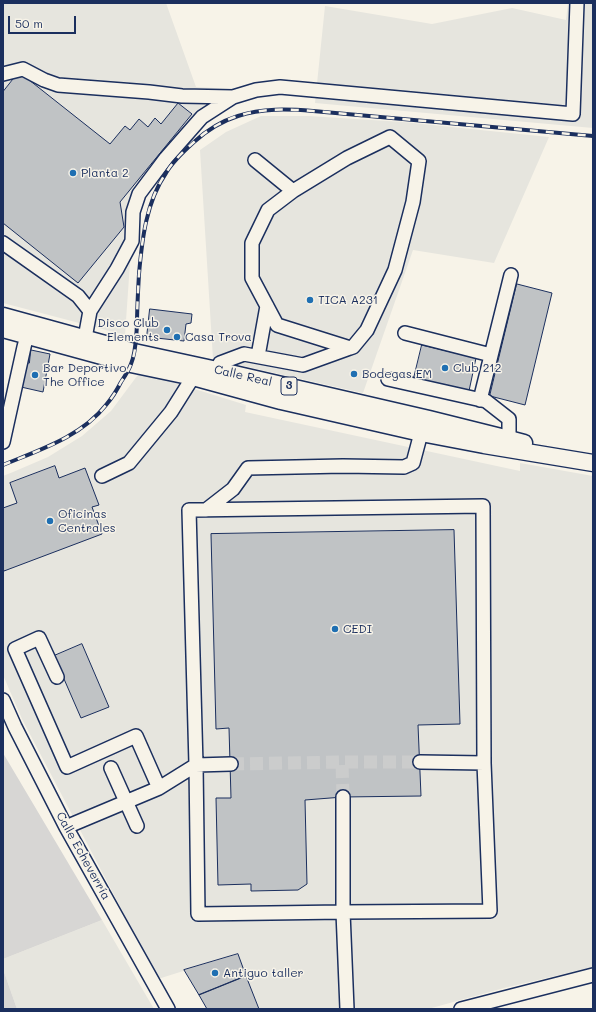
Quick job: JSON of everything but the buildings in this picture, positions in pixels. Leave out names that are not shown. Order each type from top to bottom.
[{"type":"main road","name":"Calle Real","points":[[3,317],[28,329],[131,364],[194,377],[281,401],[421,434],[484,446],[575,459]]},
{"type":"main road","name":"Calle Real","points":[[3,329],[28,329],[85,338],[134,352],[391,410],[509,439],[593,463]]},
{"type":"main road","points":[[391,410],[404,418],[421,434],[431,429],[464,428]]},
{"type":"street","points":[[3,74],[23,69],[44,80],[58,85],[182,96],[232,97],[256,90],[280,87],[573,114],[577,3]]},
{"type":"street","points":[[85,338],[90,311],[117,269],[132,241],[133,212],[139,194],[166,158],[202,117],[232,97]]},
{"type":"street","points":[[217,370],[220,363],[244,354],[303,365],[353,347],[368,330],[395,270],[413,202],[419,161],[390,137],[347,158],[293,191],[268,210],[252,243],[252,278],[277,325],[350,348]]},
{"type":"street","points":[[255,160],[293,191]]},
{"type":"street","points":[[3,243],[78,296],[90,311]]},
{"type":"street","points":[[480,400],[511,275]]},
{"type":"street","points":[[258,356],[267,306]]},
{"type":"street","points":[[3,442],[28,329]]},
{"type":"street","points":[[405,332],[491,355]]},
{"type":"street","points":[[102,476],[129,463],[171,412],[194,377]]},
{"type":"street","points":[[388,379],[486,401],[509,419],[509,439]]},
{"type":"street","points":[[206,510],[232,489],[248,468],[408,466],[413,463],[421,434]]},
{"type":"street","points":[[482,506],[484,763],[490,912],[198,914],[196,764],[189,510],[206,510],[482,506]]},
{"type":"street","points":[[57,677],[39,638],[15,649],[67,767],[136,736],[159,788]]},
{"type":"street","name":"Calle Echeverría","points":[[3,700],[15,727],[66,827],[168,1009]]},
{"type":"street","points":[[420,762],[484,763]]},
{"type":"street","points":[[66,827],[159,788],[196,764],[231,764]]},
{"type":"street","points":[[111,768],[137,826]]},
{"type":"street","points":[[343,797],[343,912],[347,1009]]},
{"type":"street","points":[[461,1009],[593,975]]},
{"type":"shaded area","points":[[3,3],[166,3],[196,87],[251,90],[247,99],[210,116],[159,170],[137,212],[130,263],[125,335],[3,303]]},
{"type":"shaded area","points":[[568,3],[593,3],[593,128],[315,103],[325,6],[432,24],[512,8],[566,20]]},
{"type":"shaded area","points":[[261,116],[309,116],[403,122],[549,137],[494,263],[413,250],[363,393],[213,359],[200,150],[226,132]]},
{"type":"shaded area","points":[[140,372],[246,405],[245,412],[520,471],[520,463],[593,476],[593,967],[504,988],[428,1009],[259,1009],[237,954],[158,979],[22,719],[3,675],[3,476],[48,457],[82,436],[111,411]]},
{"type":"shaded area","points":[[3,753],[102,920],[3,959]]},
{"type":"shaded area","points":[[102,920],[154,1009],[17,1009],[3,969],[3,959]]},
{"type":"shaded area","points":[[3,969],[17,1009],[3,1009]]},
{"type":"tunnel","points":[[231,764],[342,762]]},
{"type":"tunnel","points":[[343,797],[342,762],[420,762]]},
{"type":"railway","points":[[3,465],[45,448],[72,434],[96,416],[114,394],[129,368],[134,355],[139,274],[149,209],[159,184],[175,160],[186,149],[215,126],[226,120],[247,113],[266,110],[294,110],[593,136]]},
{"type":"place","name":"Planta 2","points":[[73,173]]},
{"type":"place","name":"TICA A231","points":[[310,300]]},
{"type":"place","name":"Disco Club Elements","points":[[167,330]]},
{"type":"place","name":"Casa Trova","points":[[177,337]]},
{"type":"place","name":"Club 212","points":[[445,368]]},
{"type":"place","name":"Bodegas EM","points":[[354,374]]},
{"type":"place","name":"Bar Deportivo The Office","points":[[35,375]]},
{"type":"place","name":"Oficinas Centrales","points":[[50,521]]},
{"type":"place","name":"CEDI","points":[[335,629]]},
{"type":"place","name":"Antiguo taller","points":[[215,973]]}]
